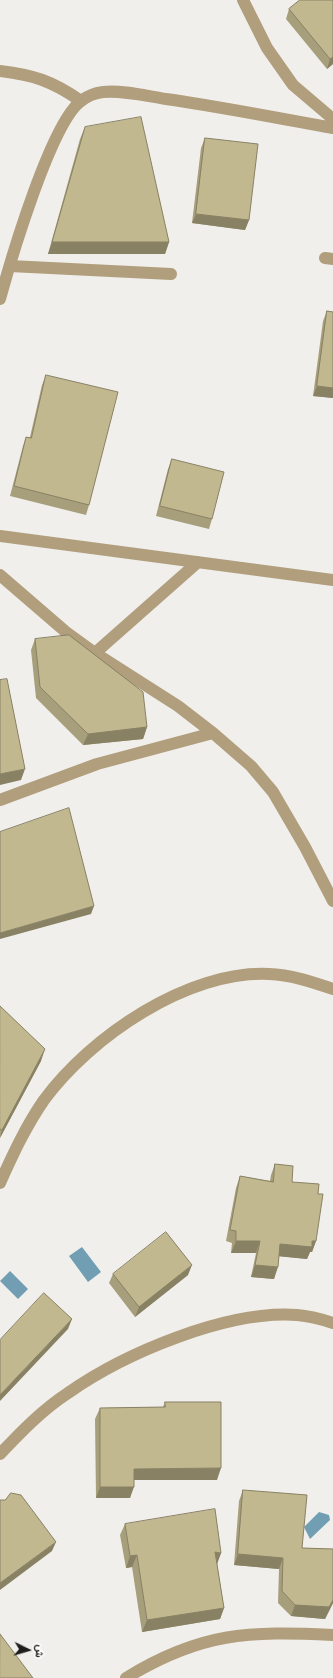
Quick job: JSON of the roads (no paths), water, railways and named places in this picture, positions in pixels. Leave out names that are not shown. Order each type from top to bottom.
[{"type":"street","points":[[243,0],[267,48],[294,85],[333,119]]},
{"type":"street","points":[[0,71],[24,74],[46,80],[81,101]]},
{"type":"street","points":[[0,299],[37,185],[63,122],[72,109],[81,101],[102,92],[118,92],[207,105],[333,128]]},
{"type":"street","points":[[10,266],[171,274]]},
{"type":"street","points":[[0,536],[333,580]]},
{"type":"street","points":[[95,653],[198,562]]},
{"type":"street","points":[[0,575],[66,632],[95,653],[178,706],[213,733],[251,766],[273,792],[305,847],[333,901]]},
{"type":"street","points":[[0,800],[97,764],[213,733]]},
{"type":"street","points":[[0,1183],[32,1119],[45,1100],[72,1068],[102,1042],[137,1017],[172,996],[195,986],[218,979],[267,974],[310,980],[333,989]]},
{"type":"street","points":[[0,1454],[31,1422],[68,1392],[137,1354],[171,1340],[227,1323],[272,1316],[297,1315],[333,1322]]},
{"type":"street","points":[[126,1678],[174,1651],[216,1639],[236,1635],[272,1633],[333,1635]]},
{"type":"water","points":[[82,1247],[101,1272],[88,1282],[69,1256]]},
{"type":"water","points":[[10,1271],[28,1289],[18,1299],[0,1281]]},
{"type":"water","points":[[319,1512],[329,1515],[330,1520],[310,1539],[304,1527]]}]
